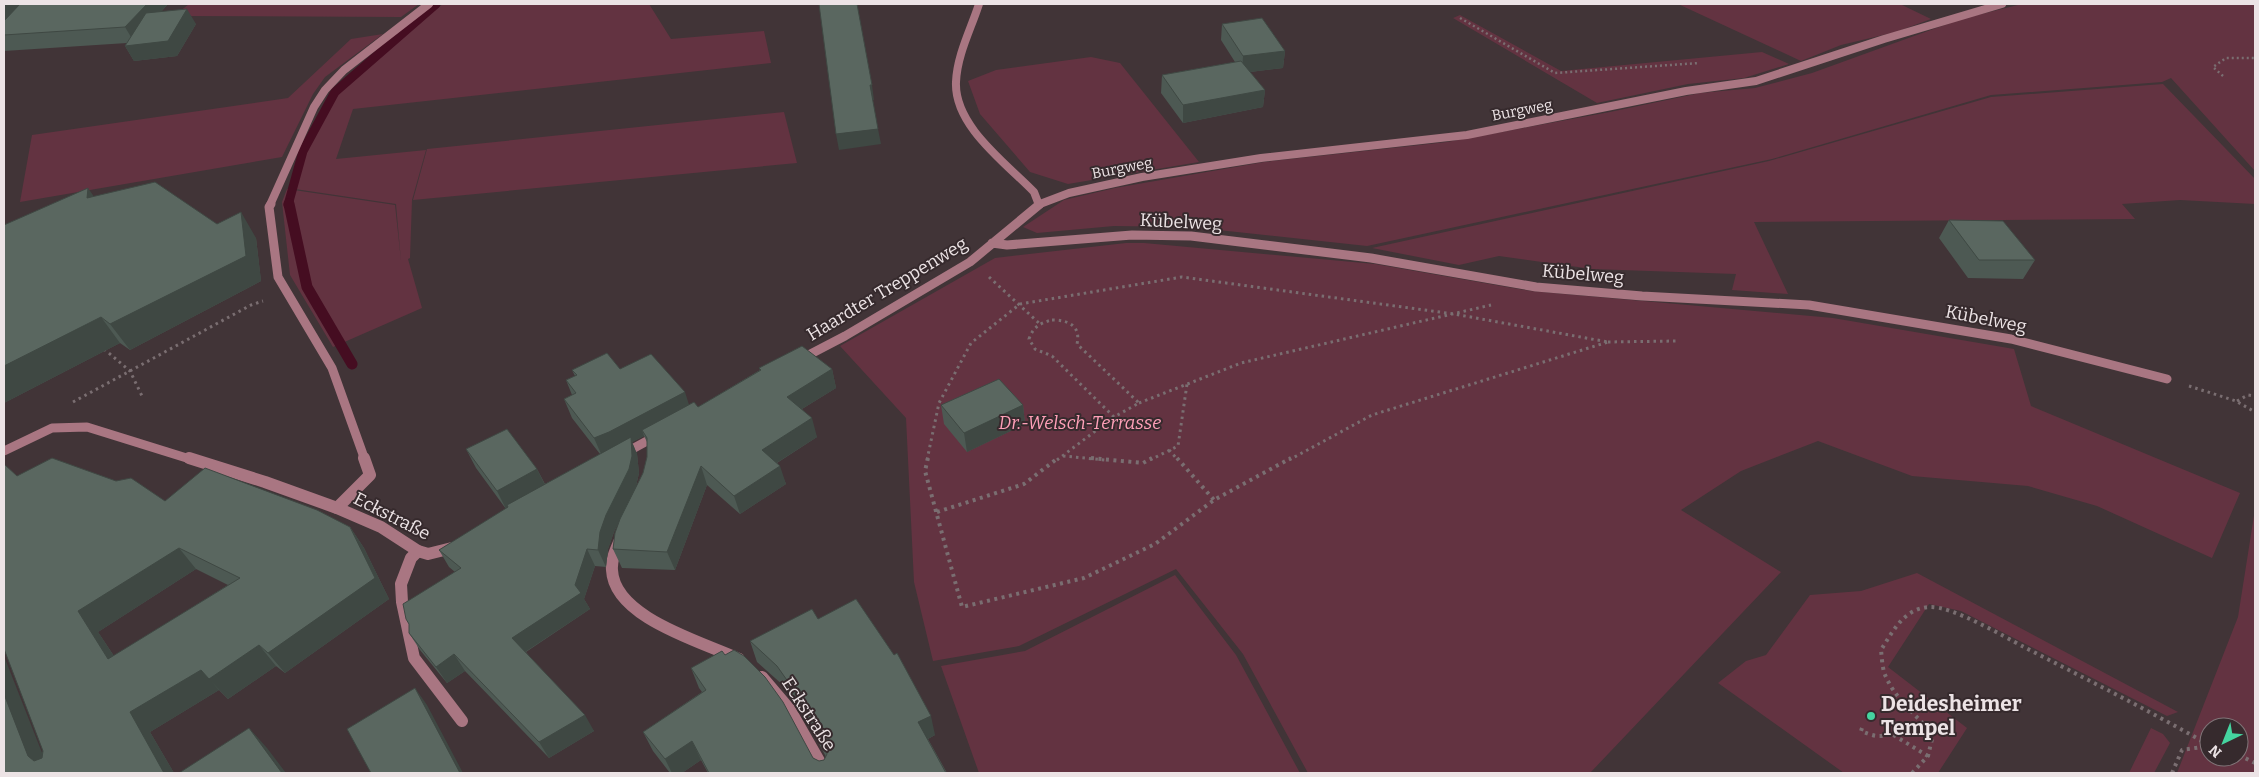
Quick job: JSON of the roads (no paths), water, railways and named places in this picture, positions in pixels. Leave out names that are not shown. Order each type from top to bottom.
[{"type":"street","points":[[336,508],[370,475],[332,368],[278,277],[269,207],[314,107],[325,90],[344,70],[429,4]]},
{"type":"street","points":[[978,4],[959,69],[956,84],[958,100],[965,117],[978,134],[1034,192],[1040,204]]},
{"type":"street","name":"Burgweg","points":[[1040,204],[1069,193],[1142,177],[1261,158],[1467,135],[1686,91],[1756,81],[1797,69],[1884,38],[2002,4]]},
{"type":"street","name":"Haardter Treppenweg","points":[[793,363],[845,336],[970,262],[1040,204]]},
{"type":"street","name":"Kübelweg","points":[[992,242],[1007,245],[1132,234],[1191,236],[1371,258],[1536,287],[1642,296],[1809,305],[2011,339],[2167,379]]},
{"type":"street","name":"Eckstraße","points":[[4,451],[52,428],[87,427],[265,482],[336,508],[381,526],[418,551],[428,554],[438,553],[461,543]]},
{"type":"street","points":[[616,458],[667,430]]},
{"type":"street","points":[[642,444],[648,455]]},
{"type":"street","name":"Eckstraße","points":[[625,528],[613,555],[612,572],[626,598],[654,622],[680,636],[727,652],[745,661],[759,673],[778,693],[809,741],[826,773]]},
{"type":"street","points":[[418,551],[411,558],[401,584],[402,602],[414,658],[462,720]]},
{"type":"waterway","points":[[288,205],[303,151],[335,92],[436,4]]},
{"type":"waterway","points":[[289,204],[307,287],[352,364]]},
{"type":"place","name":"Deidesheimer Tempel","points":[[1871,716]]},
{"type":"park label","name":"Dr.-Welsch-Terrasse","points":[[1080,423]]}]
